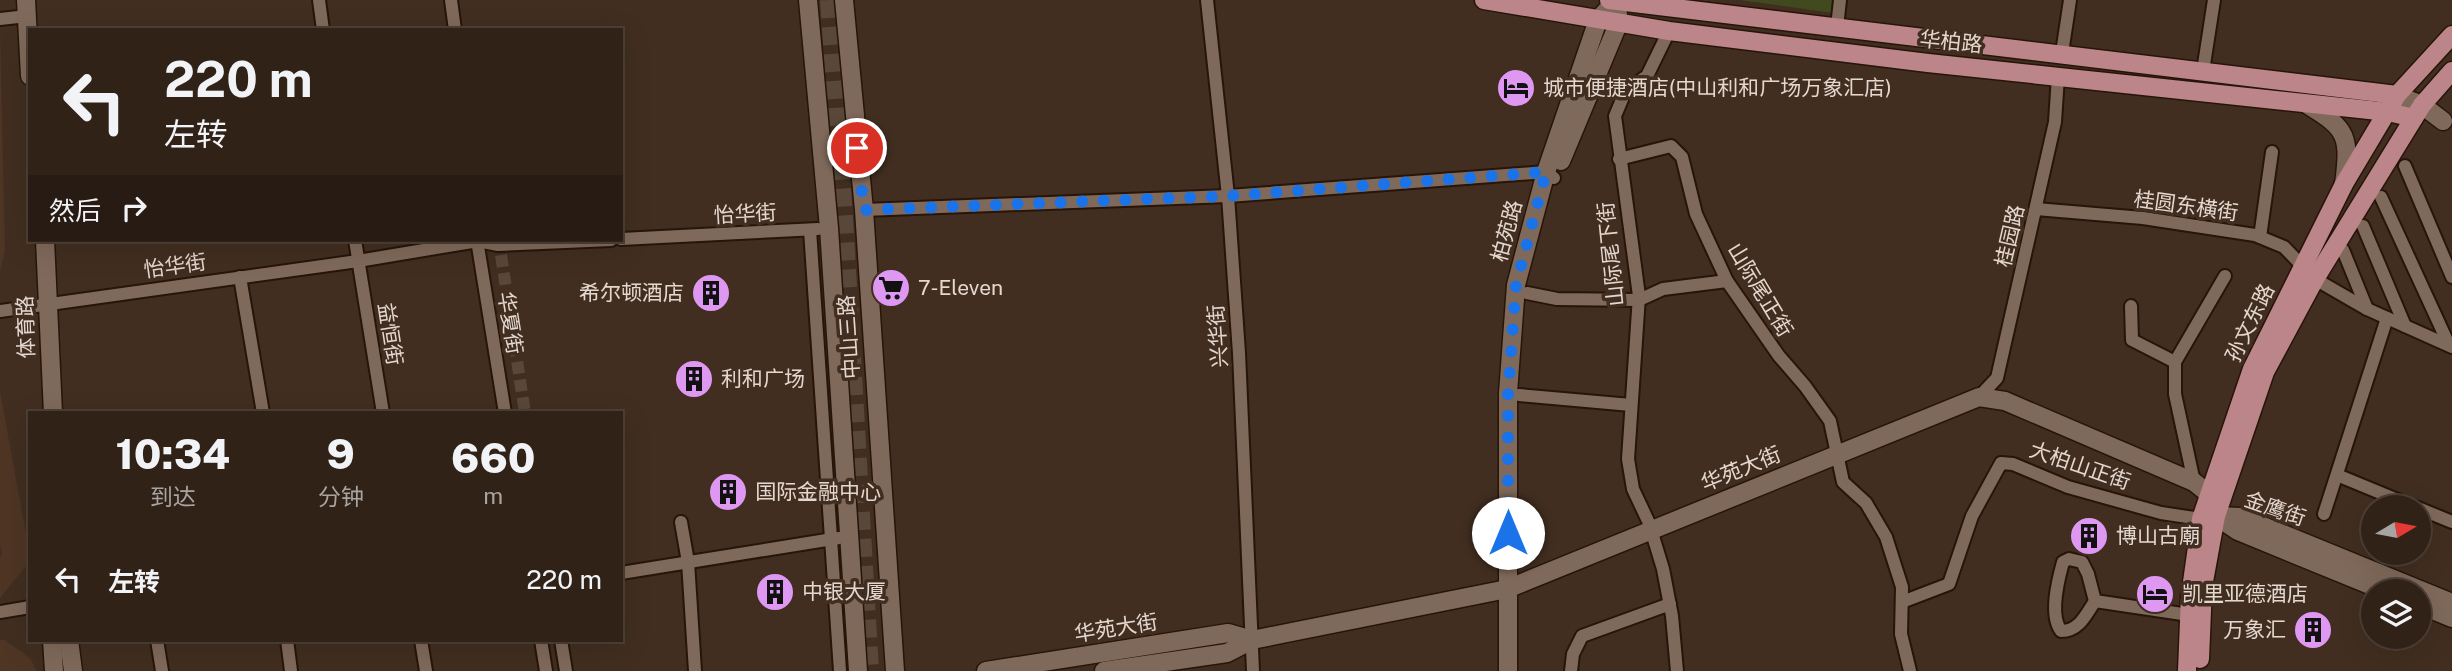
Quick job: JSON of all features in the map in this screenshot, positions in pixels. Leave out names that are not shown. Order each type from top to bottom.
[{"type":"main road","name":"华柏路","points":[[1484,0],[1670,31],[1928,63],[2308,105],[2418,112]]},
{"type":"main road","name":"华柏路","points":[[1614,0],[2397,94]]},
{"type":"main road","name":"孙文东路","points":[[2187,671],[2189,615],[2208,518],[2265,372],[2309,273],[2344,184],[2397,94],[2452,34]]},
{"type":"main road","name":"孙文东路","points":[[2199,671],[2209,494],[2252,369],[2309,273],[2418,112],[2452,71]]},
{"type":"street","points":[[0,19],[30,15],[36,0]]},
{"type":"street","points":[[319,0],[323,28]]},
{"type":"street","points":[[451,0],[454,28]]},
{"type":"street","name":"中山三路","points":[[808,0],[829,228],[827,340],[840,538],[858,671]]},
{"type":"street","name":"中山三路","points":[[844,0],[864,210],[895,671]]},
{"type":"street","name":"兴华街","points":[[1207,0],[1228,196],[1239,353],[1254,671]]},
{"type":"street","points":[[1614,0],[1619,22]]},
{"type":"street","name":"柏苑路","points":[[1518,671],[1508,393],[1516,285],[1598,20],[1614,0]]},
{"type":"street","points":[[1837,27],[1840,0]]},
{"type":"street","points":[[2062,53],[2070,0]]},
{"type":"street","points":[[2203,71],[2214,0]]},
{"type":"street","name":"柏苑路","points":[[1508,671],[1519,395],[1527,293],[1550,175],[1619,22]]},
{"type":"street","name":"山际尾下街","points":[[1670,31],[1647,76],[1626,90],[1615,116],[1639,300],[1628,459],[1630,479],[1649,523],[1663,569],[1678,671]]},
{"type":"street","name":"桂园路","points":[[1979,397],[1997,378],[2055,122],[2058,76]]},
{"type":"street","name":"华柏路","points":[[2397,94],[2418,112]]},
{"type":"street","points":[[2308,105],[2335,121],[2345,138],[2348,156],[2344,184]]},
{"type":"street","points":[[2418,112],[2448,123]]},
{"type":"street","name":"山际尾正街","points":[[1619,159],[1671,146],[1682,157],[1696,214],[1727,281],[1779,356],[1822,407],[1830,421],[1837,455]]},
{"type":"street","points":[[2260,237],[2272,152]]},
{"type":"street","points":[[2405,166],[2452,276]]},
{"type":"street","points":[[864,210],[1228,196],[1550,175]]},
{"type":"street","points":[[2381,197],[2451,346]]},
{"type":"street","name":"桂圆东横街","points":[[2036,209],[2143,218],[2260,237],[2284,247],[2309,273],[2367,309],[2451,346]]},
{"type":"street","points":[[2363,226],[2405,326]]},
{"type":"street","name":"怡华街","points":[[623,239],[829,228]]},
{"type":"street","points":[[810,230],[827,340]]},
{"type":"street","name":"体育路","points":[[35,242],[53,411]]},
{"type":"street","name":"体育路","points":[[42,411],[46,242]]},
{"type":"street","name":"益恒街","points":[[355,242],[383,411]]},
{"type":"street","name":"怡华街","points":[[0,311],[358,261],[466,242]]},
{"type":"street","name":"华夏街","points":[[477,242],[505,411]]},
{"type":"street","name":"怡华街","points":[[482,242],[500,250],[589,242]]},
{"type":"street","points":[[2343,250],[2367,309]]},
{"type":"street","points":[[2194,482],[2175,394],[2175,362],[2225,276]]},
{"type":"street","points":[[240,277],[263,411]]},
{"type":"street","points":[[1527,293],[1557,299],[1639,300],[1663,289],[1727,281]]},
{"type":"street","points":[[2131,306],[2132,340],[2175,362]]},
{"type":"street","points":[[2324,514],[2387,318]]},
{"type":"street","points":[[1519,395],[1631,405]]},
{"type":"street","points":[[1979,397],[2005,401],[2194,482],[2209,494]]},
{"type":"street","name":"华苑大街","points":[[1104,671],[1227,653],[1252,640],[1513,587],[1979,397]]},
{"type":"street","points":[[1837,455],[1843,482],[1866,503],[1886,537],[1902,587],[1901,634],[1910,671]]},
{"type":"street","name":"大柏山正街","points":[[1902,602],[1948,584],[1972,516],[2001,463],[2013,464],[2068,487],[2161,513],[2208,518]]},
{"type":"street","points":[[2337,475],[2386,495]]},
{"type":"street","points":[[2431,513],[2452,522]]},
{"type":"street","name":"金鹰街","points":[[2208,518],[2241,517],[2452,603]]},
{"type":"street","name":"金鹰街","points":[[2208,518],[2361,581]]},
{"type":"street","points":[[681,522],[688,562],[695,671]]},
{"type":"street","points":[[623,573],[840,538],[840,671]]},
{"type":"street","points":[[2069,559],[2081,562],[2088,574],[2095,601],[2077,627],[2070,631],[2061,631],[2057,626],[2055,609],[2063,562],[2069,559]]},
{"type":"street","points":[[2095,601],[2189,615]]},
{"type":"street","points":[[1571,671],[1573,653],[1582,636],[1670,604]]},
{"type":"street","points":[[0,612],[28,607]]},
{"type":"street","points":[[2431,609],[2452,618]]},
{"type":"street","name":"华苑大街","points":[[986,671],[1228,633],[1252,640]]},
{"type":"street","points":[[52,642],[54,671]]},
{"type":"street","points":[[69,642],[73,671]]},
{"type":"street","points":[[157,642],[162,671]]},
{"type":"street","points":[[287,642],[291,671]]},
{"type":"street","points":[[421,642],[426,671]]},
{"type":"street","points":[[541,642],[546,671]]},
{"type":"street","points":[[561,642],[566,671]]},
{"type":"shaded area","points":[[0,29],[5,250],[0,272]]},
{"type":"shaded area","points":[[0,391],[28,545],[28,563],[0,598]]},
{"type":"shaded area","points":[[0,640],[5,640],[30,658],[37,671],[0,671]]},
{"type":"green space","points":[[1740,0],[1835,0],[1833,13]]},
{"type":"tunnel","points":[[829,0],[870,671]]},
{"type":"tunnel","points":[[501,255],[525,411]]},
{"type":"place","name":"城市便捷酒店(中山利和广场万象汇店)","points":[[1516,88]]},
{"type":"place","name":"7-Eleven","points":[[891,288]]},
{"type":"place","name":"希尔顿酒店","points":[[711,293]]},
{"type":"place","name":"利和广场","points":[[694,379]]},
{"type":"place","name":"国际金融中心","points":[[728,492]]},
{"type":"place","name":"博山古廟","points":[[2089,536]]},
{"type":"place","name":"中银大厦","points":[[775,592]]},
{"type":"place","name":"凯里亚德酒店","points":[[2155,594]]},
{"type":"place","name":"万象汇","points":[[2313,630]]},
{"type":"route","points":[[857,148],[864,210],[1228,196],[1546,172],[1516,285],[1508,393],[1508,533]]}]
